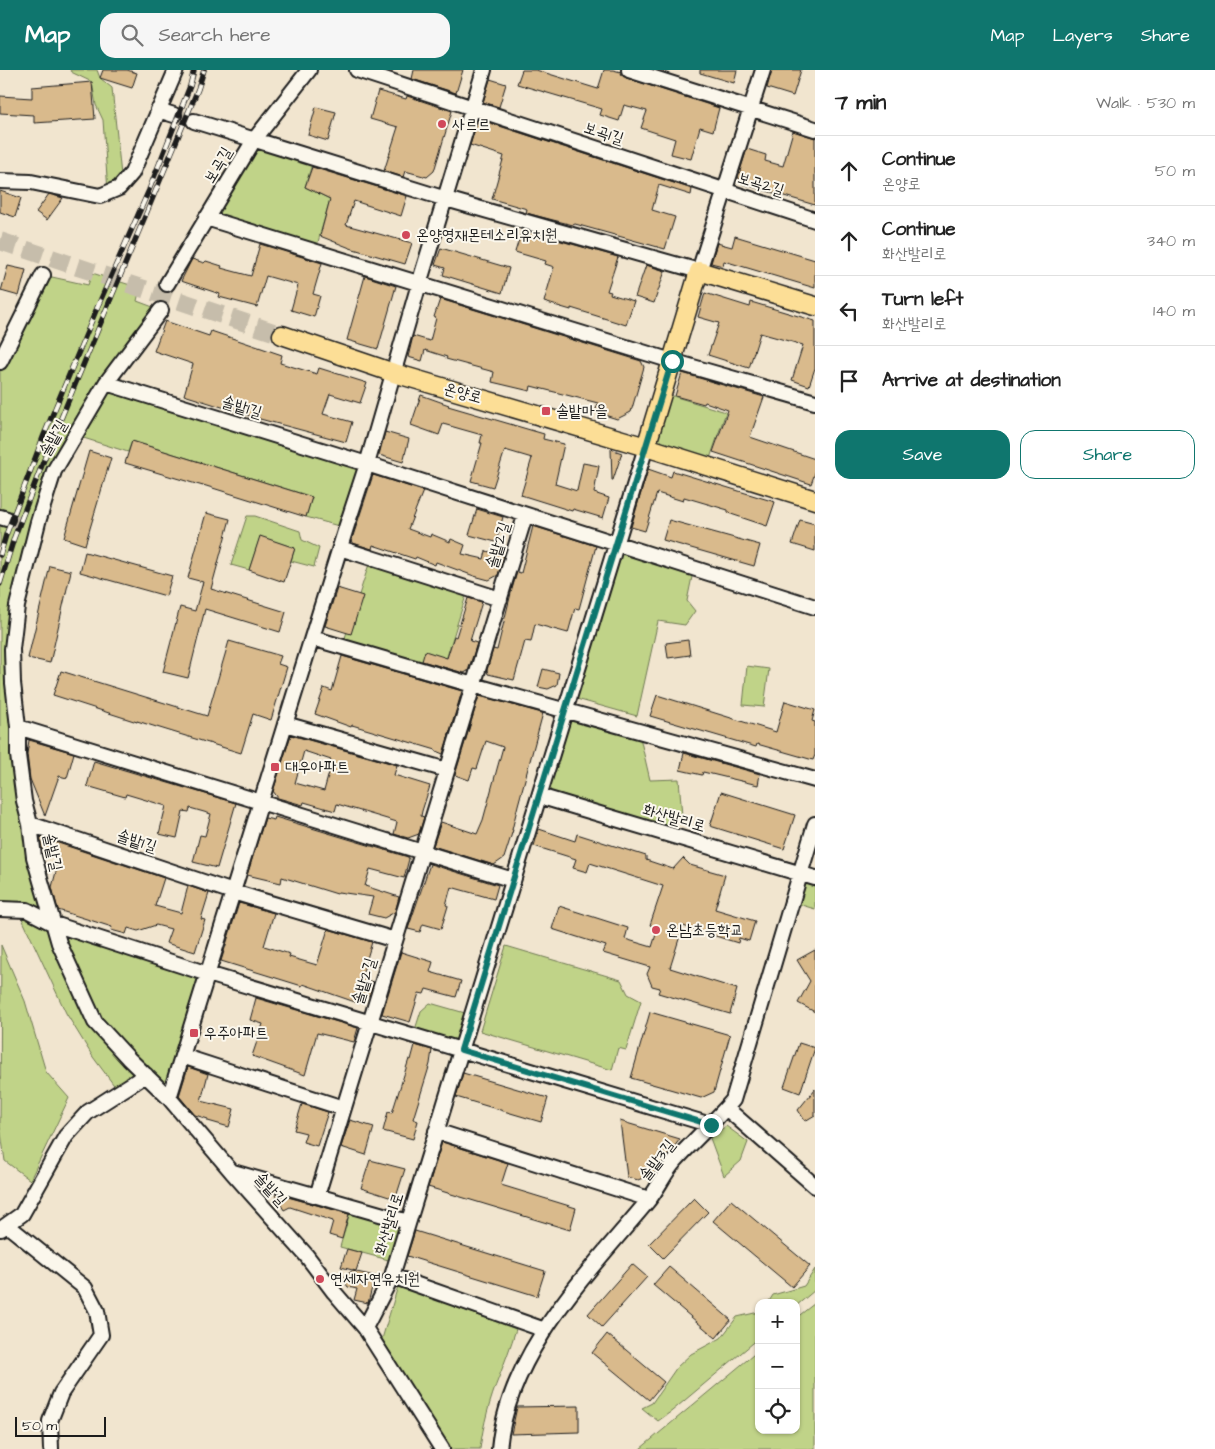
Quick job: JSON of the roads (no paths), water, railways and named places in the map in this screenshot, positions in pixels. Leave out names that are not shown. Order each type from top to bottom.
[{"type":"main road","points":[[646,447],[699,271],[815,306]]},
{"type":"main road","name":"온양로","points":[[282,336],[394,373],[646,447],[815,500]]},
{"type":"street","points":[[0,181],[31,182],[100,196],[119,188],[132,173],[176,70]]},
{"type":"street","name":"보곡길","points":[[167,284],[254,140],[309,70]]},
{"type":"street","name":"보곡1길","points":[[357,70],[724,191]]},
{"type":"street","points":[[170,1098],[367,464],[484,70]]},
{"type":"street","points":[[629,70],[815,129]]},
{"type":"street","name":"보곡2길","points":[[699,271],[763,70]]},
{"type":"street","points":[[158,110],[174,115]]},
{"type":"street","points":[[194,121],[446,199],[699,271]]},
{"type":"street","name":"보곡2길","points":[[724,191],[815,220]]},
{"type":"street","points":[[206,218],[672,361],[815,402]]},
{"type":"street","points":[[2,353],[43,275]]},
{"type":"street","name":"솔밭길","points":[[162,310],[106,383],[54,471],[32,527],[17,606],[12,649],[13,683],[18,727],[18,755],[34,857],[59,943],[95,1022],[170,1098],[232,1172],[306,1255],[364,1328]]},
{"type":"street","name":"솔밭1길","points":[[106,383],[367,464]]},
{"type":"street","name":"화산발리로","points":[[364,1328],[392,1276],[646,447]]},
{"type":"street","name":"솔밭2길","points":[[317,1196],[525,516],[367,464]]},
{"type":"street","points":[[525,516],[815,607]]},
{"type":"street","points":[[340,548],[500,598]]},
{"type":"street","points":[[312,638],[565,711],[815,780]]},
{"type":"street","points":[[285,724],[447,770]]},
{"type":"street","points":[[18,727],[513,880]]},
{"type":"street","name":"화산발리로","points":[[539,796],[799,873]]},
{"type":"street","name":"솔밭1길","points":[[30,824],[234,892],[395,940]]},
{"type":"street","name":"솔밭3길","points":[[499,1449],[501,1431],[514,1388],[545,1330],[568,1296],[649,1199],[673,1162],[711,1125],[733,1100],[815,824]]},
{"type":"street","points":[[799,873],[815,878]]},
{"type":"street","points":[[0,909],[27,910],[54,924],[208,974],[711,1125]]},
{"type":"street","points":[[182,1056],[343,1108]]},
{"type":"street","points":[[51,1449],[50,1421],[61,1393],[101,1335],[97,1311],[85,1288],[3,1228],[22,1214],[66,1136],[88,1112],[146,1075]]},
{"type":"street","points":[[726,1108],[815,1186]]},
{"type":"street","points":[[436,1131],[649,1199]]},
{"type":"street","points":[[232,1172],[408,1222]]},
{"type":"street","points":[[392,1276],[545,1330]]},
{"type":"street","points":[[364,1328],[442,1449]]},
{"type":"tunnel","points":[[174,115],[194,121]]},
{"type":"tunnel","points":[[0,241],[282,335]]},
{"type":"tunnel","points":[[7,519],[27,526]]},
{"type":"railway","points":[[0,555],[44,435],[149,190],[190,86],[194,70]]},
{"type":"railway","points":[[0,584],[14,538],[47,452],[198,89],[204,70]]},
{"type":"place","name":"사르르","points":[[442,124]]},
{"type":"place","name":"온양영재몬테소리유치원","points":[[406,235]]},
{"type":"place","name":"솔밭마을","points":[[546,411]]},
{"type":"place","name":"대우아파트","points":[[275,767]]},
{"type":"place","name":"온남초등학교","points":[[656,930]]},
{"type":"place","name":"우주아파트","points":[[194,1033]]},
{"type":"place","name":"연세자연유치원","points":[[320,1279]]}]
